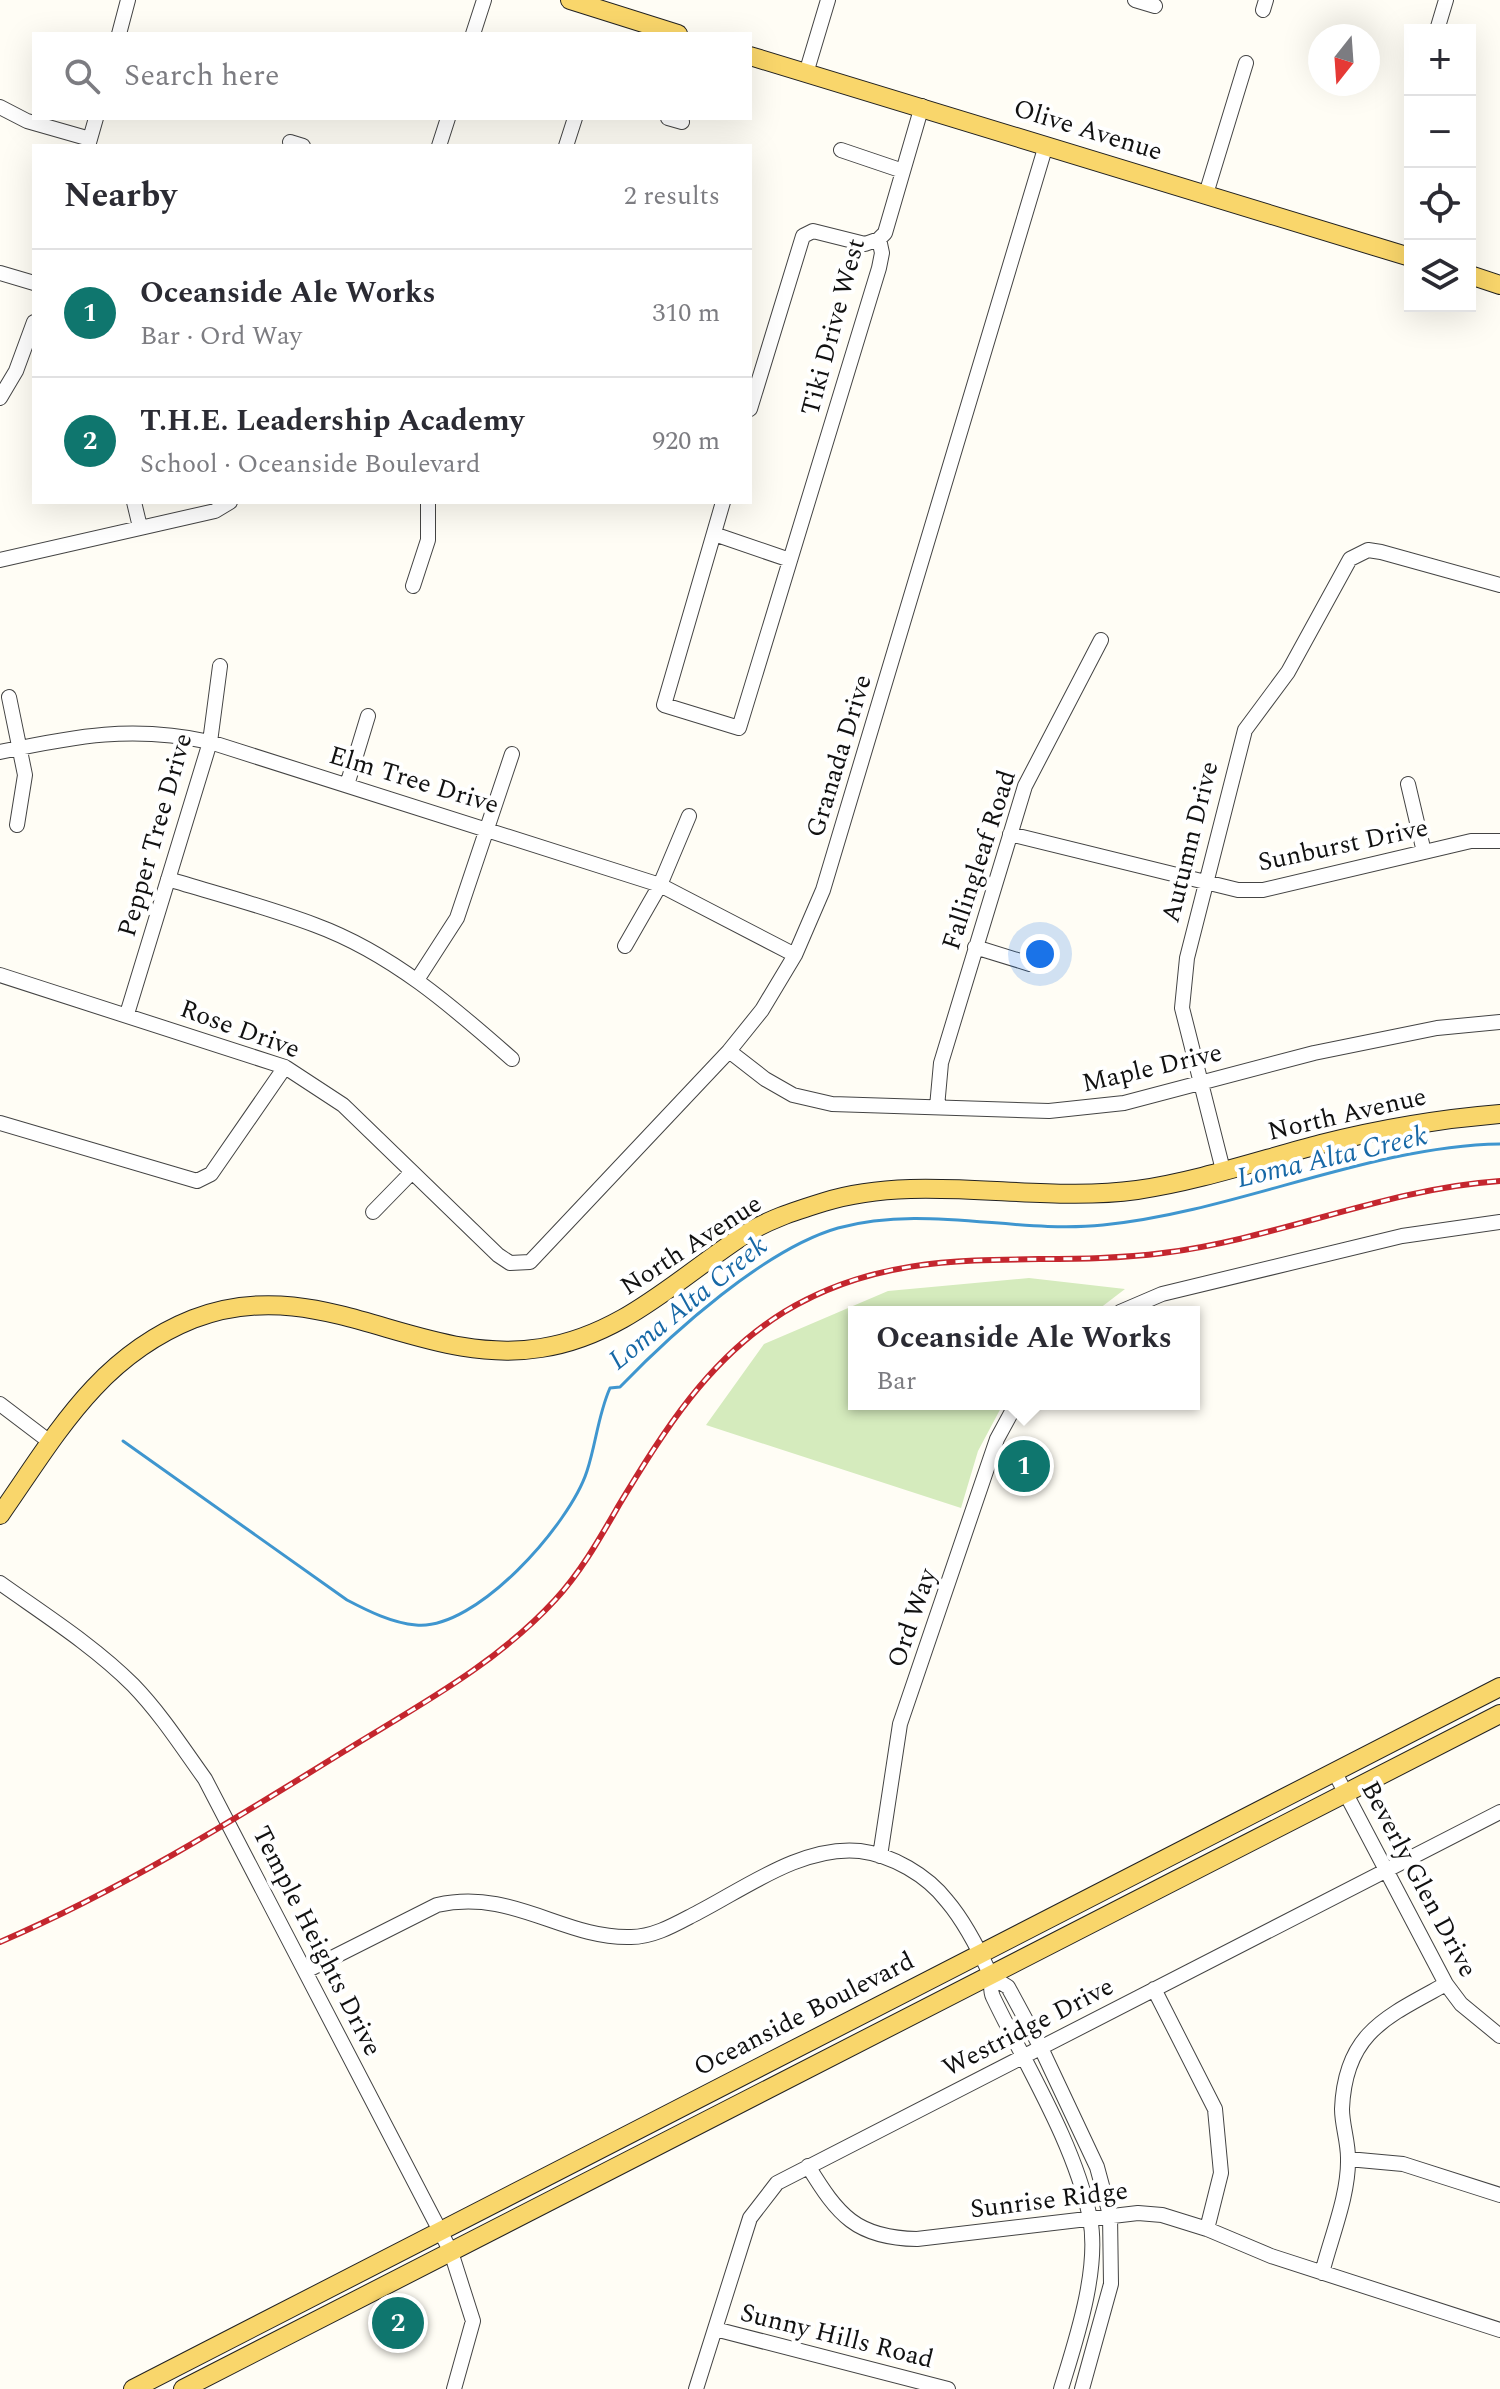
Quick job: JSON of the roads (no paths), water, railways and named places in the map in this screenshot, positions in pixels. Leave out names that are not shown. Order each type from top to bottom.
[{"type":"main road","points":[[570,0],[624,27],[663,32]]},
{"type":"main road","name":"Olive Avenue","points":[[752,56],[807,70],[1404,255]]},
{"type":"main road","points":[[1476,277],[1500,285]]},
{"type":"main road","name":"North Avenue","points":[[0,1515],[91,1387],[124,1356],[149,1339],[210,1315],[246,1306],[290,1304],[326,1309],[428,1340],[479,1350],[534,1349],[575,1341],[615,1325],[744,1234],[784,1215],[831,1200],[897,1190],[1079,1195],[1139,1190],[1326,1143],[1438,1119],[1500,1114]]},
{"type":"main road","name":"Oceanside Boulevard","points":[[133,2389],[1500,1687]]},
{"type":"main road","name":"Oceanside Boulevard","points":[[183,2389],[1500,1714]]},
{"type":"street","points":[[120,32],[128,0]]},
{"type":"street","points":[[474,32],[484,0]]},
{"type":"street","points":[[807,70],[828,0]]},
{"type":"street","points":[[1135,0],[1155,6]]},
{"type":"street","points":[[1439,24],[1446,0]]},
{"type":"street","points":[[1206,194],[1246,63]]},
{"type":"street","name":"Tiki Drive West","points":[[714,534],[664,705],[739,728],[879,268],[882,253],[879,239],[885,233],[922,106]]},
{"type":"street","points":[[0,107],[27,121],[89,142],[95,120]]},
{"type":"street","points":[[440,144],[447,120]]},
{"type":"street","points":[[567,144],[574,120]]},
{"type":"street","name":"Granada Drive","points":[[498,1255],[510,1263],[530,1262],[729,1051],[762,1010],[795,955],[823,890],[1046,145]]},
{"type":"street","points":[[841,150],[903,171]]},
{"type":"street","points":[[752,402],[803,236],[813,231],[865,244],[879,239]]},
{"type":"street","points":[[0,273],[32,282]]},
{"type":"street","points":[[0,398],[16,371],[32,327]]},
{"type":"street","points":[[134,504],[140,527]]},
{"type":"street","points":[[0,560],[215,511],[227,504]]},
{"type":"street","points":[[413,586],[428,540],[428,504]]},
{"type":"street","points":[[722,504],[714,534],[790,560]]},
{"type":"street","name":"Autumn Drive","points":[[1223,1170],[1182,1008],[1182,988],[1205,883],[1245,730],[1288,672],[1350,559],[1357,554],[1381,552],[1500,585]]},
{"type":"street","name":"Fallingleaf Road","points":[[937,1107],[941,1063],[1025,786],[1101,640]]},
{"type":"street","name":"Pepper Tree Drive","points":[[127,1014],[210,742],[220,666]]},
{"type":"street","points":[[9,697],[22,748],[25,775],[17,825]]},
{"type":"street","points":[[347,785],[368,716]]},
{"type":"street","name":"Elm Tree Drive","points":[[0,752],[79,735],[142,732],[210,742],[660,885],[795,955]]},
{"type":"street","points":[[417,980],[457,918],[512,754]]},
{"type":"street","points":[[1408,784],[1424,852]]},
{"type":"street","points":[[625,946],[660,885],[689,816]]},
{"type":"street","name":"Sunburst Drive","points":[[1010,834],[1238,890],[1263,890],[1471,841],[1500,841]]},
{"type":"street","points":[[168,879],[316,925],[371,951],[446,1000],[512,1059]]},
{"type":"street","points":[[975,947],[1030,964]]},
{"type":"street","name":"Rose Drive","points":[[0,975],[285,1067],[343,1105],[498,1255]]},
{"type":"street","name":"Maple Drive","points":[[729,1051],[765,1079],[793,1095],[832,1104],[1084,1109],[1124,1103],[1314,1053],[1437,1028],[1500,1022]]},
{"type":"street","points":[[0,1123],[197,1181],[211,1174],[285,1067]]},
{"type":"street","points":[[373,1212],[412,1172]]},
{"type":"street","points":[[1134,1306],[1162,1294],[1402,1236],[1500,1222]]},
{"type":"street","points":[[0,1404],[50,1442]]},
{"type":"street","name":"Ord Way","points":[[880,1856],[900,1724],[997,1439],[1013,1410]]},
{"type":"street","name":"Temple Heights Drive","points":[[0,1583],[84,1643],[132,1684],[205,1779],[451,2252],[473,2321],[454,2389]]},
{"type":"street","name":"Beverly Glen Drive","points":[[1335,1773],[1446,1984],[1461,2004],[1500,2036]]},
{"type":"street","name":"Westridge Drive","points":[[696,2389],[750,2218],[777,2183],[1500,1812]]},
{"type":"street","points":[[306,1971],[437,1905],[458,1900],[498,1902],[608,1935],[633,1937],[663,1930],[808,1857],[860,1851],[880,1856],[924,1878],[947,1901],[992,1977],[1008,1987],[1041,2048],[1097,2167],[1110,2215],[1113,2249],[1111,2284],[1082,2389]]},
{"type":"street","points":[[992,1977],[991,1992],[1024,2056],[1071,2162],[1090,2218],[1092,2251],[1086,2292],[1079,2332],[1061,2389]]},
{"type":"street","points":[[1322,2273],[1348,2159],[1342,2111],[1347,2067],[1368,2033],[1392,2014],[1446,1984]]},
{"type":"street","points":[[1154,1989],[1215,2109],[1221,2173],[1207,2229]]},
{"type":"street","points":[[1348,2159],[1403,2164],[1500,2195]]},
{"type":"street","name":"Sunrise Ridge","points":[[808,2166],[833,2207],[867,2231],[892,2239],[917,2239],[1110,2215],[1162,2215],[1207,2229],[1271,2256],[1500,2330]]},
{"type":"street","name":"Sunny Hills Road","points":[[715,2329],[948,2389]]},
{"type":"waterway","name":"Loma Alta Creek","points":[[123,1441],[347,1600],[398,1622],[416,1625],[440,1622],[466,1611],[492,1593],[518,1570],[562,1518],[587,1471],[610,1388],[620,1387],[693,1318],[751,1273],[810,1239],[838,1228],[871,1221],[903,1219],[1070,1227],[1103,1225],[1202,1207],[1402,1156],[1500,1144]]},
{"type":"railway","points":[[0,1942],[90,1899],[221,1827],[430,1699],[508,1644],[555,1600],[573,1578],[653,1450],[690,1398],[732,1352],[784,1312],[830,1289],[877,1274],[923,1265],[1163,1253],[1247,1237],[1414,1194],[1500,1181]]},
{"type":"place","name":"Oceanside Ale Works","points":[[1024,1466]]},
{"type":"place","name":"T.H.E. Leadership Academy","points":[[398,2323]]}]
